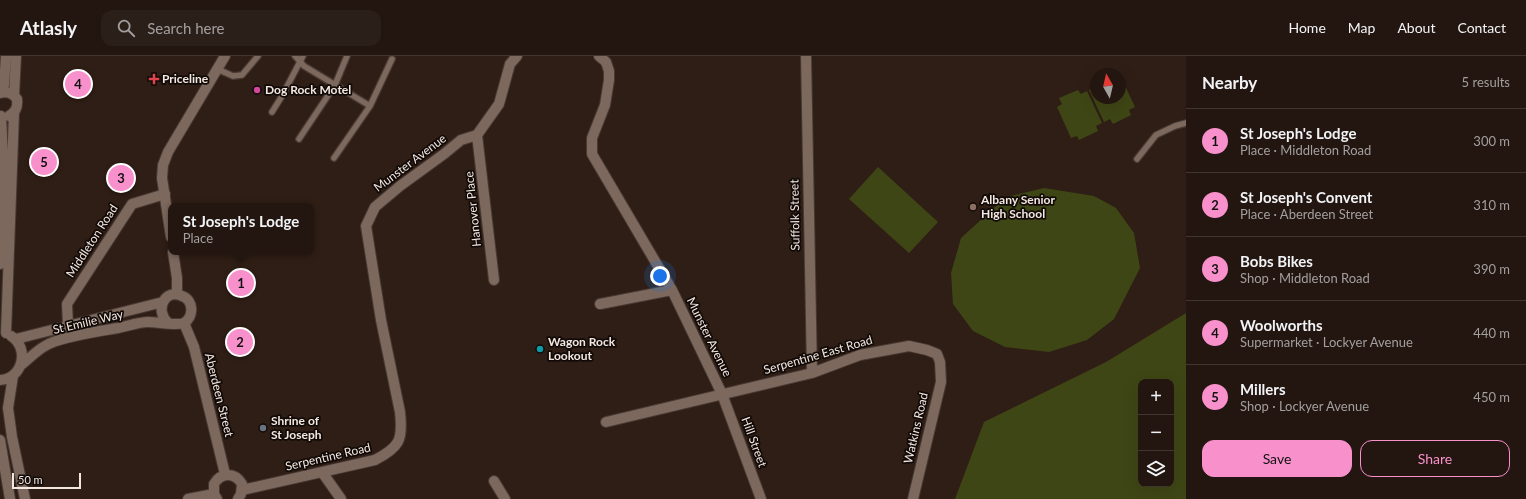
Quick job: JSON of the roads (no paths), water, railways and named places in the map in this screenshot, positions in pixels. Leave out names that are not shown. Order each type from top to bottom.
[{"type":"street","points":[[6,56],[4,85],[1,92],[11,93],[14,96]]},
{"type":"street","points":[[4,209],[14,113],[18,104],[14,96],[16,56]]},
{"type":"street","points":[[168,216],[162,178],[163,165],[168,152],[225,56]]},
{"type":"street","points":[[477,135],[499,104],[510,64],[517,56]]},
{"type":"street","name":"Munster Avenue","points":[[599,56],[606,62],[609,70],[609,80],[605,105],[592,138],[592,154],[672,290],[722,394]]},
{"type":"street","name":"Suffolk Street","points":[[806,56],[812,373]]},
{"type":"street","points":[[14,113],[6,117],[1,116],[4,178],[3,333],[16,339],[21,347],[23,356],[21,365]]},
{"type":"street","name":"Hanover Place","points":[[477,135],[494,280]]},
{"type":"street","name":"Munster Avenue","points":[[402,428],[381,320],[366,226],[374,207],[461,140],[477,135]]},
{"type":"street","name":"Middleton Road","points":[[68,324],[67,304],[132,204],[165,194]]},
{"type":"street","points":[[173,255],[177,278],[177,294]]},
{"type":"street","points":[[600,304],[672,290]]},
{"type":"street","points":[[171,295],[182,295],[190,303],[191,314],[184,323],[173,325],[162,315],[161,311],[163,302],[171,295]]},
{"type":"street","name":"St Emilie Way","points":[[16,339],[68,324],[163,302]]},
{"type":"street","name":"St Emilie Way","points":[[12,376],[21,365],[46,345],[64,339],[147,322],[168,322]]},
{"type":"street","name":"Aberdeen Street","points":[[184,323],[194,347],[225,474]]},
{"type":"street","name":"Serpentine East Road","points":[[606,422],[812,373],[860,355],[909,346],[927,350],[936,354],[940,362]]},
{"type":"street","name":"Watkins Road","points":[[913,499],[941,382],[940,362]]},
{"type":"street","points":[[0,380],[12,376],[8,408],[12,437],[25,499]]},
{"type":"street","name":"Hill Street","points":[[722,394],[761,499]]},
{"type":"street","name":"Serpentine Road","points":[[240,494],[322,472],[375,460],[390,452],[400,439],[402,428]]},
{"type":"street","points":[[0,440],[10,499]]},
{"type":"street","points":[[322,472],[341,499]]},
{"type":"street","points":[[188,499],[215,497],[214,484],[220,476],[225,474],[231,475],[239,480],[240,494]]},
{"type":"street","points":[[494,481],[505,499]]},
{"type":"lane","points":[[217,69],[233,76],[242,75],[258,56]]},
{"type":"lane","points":[[295,56],[301,59],[304,66],[370,106]]},
{"type":"lane","points":[[299,139],[335,85],[347,56]]},
{"type":"lane","points":[[272,112],[301,59]]},
{"type":"lane","points":[[334,158],[370,106],[392,60]]},
{"type":"lane","points":[[1137,159],[1156,135],[1186,122]]},
{"type":"place","name":"Priceline","points":[[154,79]]},
{"type":"place","name":"Woolworths","points":[[78,84]]},
{"type":"place","name":"Dog Rock Motel","points":[[257,90]]},
{"type":"place","name":"Millers","points":[[44,162]]},
{"type":"place","name":"Bobs Bikes","points":[[121,178]]},
{"type":"place","name":"Albany Senior High School","points":[[973,207]]},
{"type":"place","name":"St Joseph's Lodge","points":[[241,283]]},
{"type":"place","name":"St Joseph's Convent","points":[[240,342]]},
{"type":"place","name":"Wagon Rock Lookout","points":[[540,349]]},
{"type":"place","name":"Shrine of St Joseph","points":[[263,428]]}]
